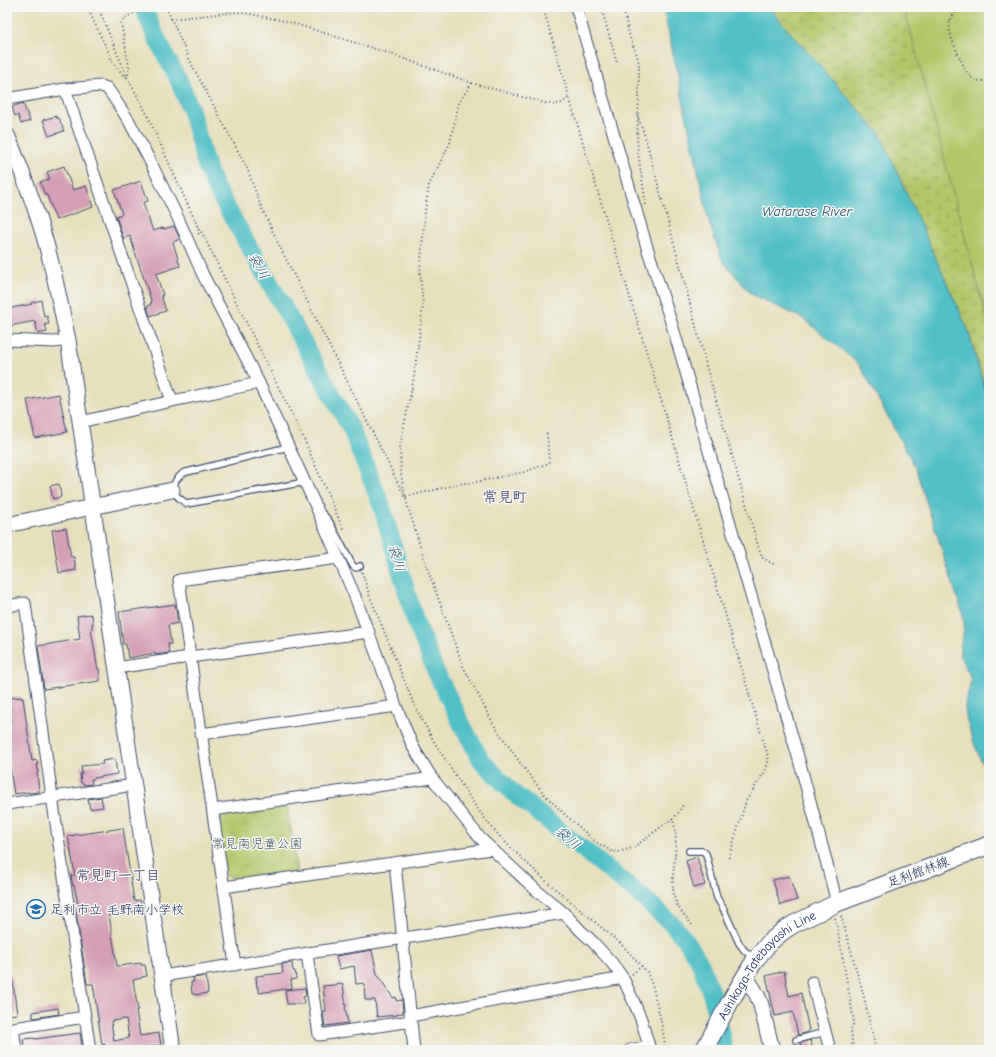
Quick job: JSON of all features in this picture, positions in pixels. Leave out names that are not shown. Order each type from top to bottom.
[{"type":"main road","name":"足利館林線","points":[[839,907],[989,845]]},
{"type":"main road","name":"Ashikaga-Tatebayashi Line","points":[[704,1050],[744,977],[755,960],[770,942],[794,924],[839,907]]},
{"type":"street","points":[[576,7],[646,244],[673,328],[797,752],[839,907]]},
{"type":"street","points":[[7,98],[65,89],[101,86],[107,88],[112,95],[149,159],[178,218],[203,275],[259,383],[305,482],[354,594],[396,706],[414,747],[432,778],[480,838],[536,890],[564,913],[581,932],[627,976],[650,1048],[630,1050]]},
{"type":"street","points":[[65,89],[172,401]]},
{"type":"street","points":[[7,135],[23,173],[40,224],[50,259],[68,340],[173,1050]]},
{"type":"street","points":[[7,340],[54,342],[68,340]]},
{"type":"street","points":[[80,422],[259,383]]},
{"type":"street","points":[[7,525],[172,490]]},
{"type":"street","points":[[235,965],[179,580],[338,558]]},
{"type":"street","points":[[7,606],[25,603],[90,1050]]},
{"type":"street","points":[[116,668],[369,632]]},
{"type":"street","points":[[201,734],[396,706]]},
{"type":"street","points":[[213,810],[432,778]]},
{"type":"street","points":[[7,804],[134,785]]},
{"type":"street","points":[[224,888],[492,849]]},
{"type":"street","points":[[395,863],[414,1050]]},
{"type":"street","points":[[162,976],[564,913]]},
{"type":"street","points":[[307,954],[320,1035],[410,1019],[627,976]]},
{"type":"street","points":[[744,977],[757,995],[761,1005],[772,1050]]},
{"type":"street","points":[[812,982],[830,1050]]},
{"type":"street","points":[[16,1050],[10,1028],[85,1018]]},
{"type":"lane","points":[[288,447],[183,473],[176,480],[172,490],[178,498],[187,504],[305,482]]},
{"type":"lane","points":[[314,502],[329,521],[353,566],[356,568],[360,566]]},
{"type":"lane","points":[[689,851],[703,851],[706,854],[717,898],[739,943],[755,960]]},
{"type":"lane","points":[[796,1040],[825,1032]]},
{"type":"path","points":[[87,7],[114,64],[123,75],[127,77]]},
{"type":"path","points":[[98,7],[127,77],[145,110],[197,225],[302,435],[347,537]]},
{"type":"path","points":[[127,77],[129,67],[121,23],[122,20],[147,7]]},
{"type":"path","points":[[166,7],[192,65],[247,168],[260,204],[277,241],[404,497],[426,565],[463,666],[494,725],[523,767],[545,795],[596,842],[611,851],[618,852],[632,848],[677,815],[683,806]]},
{"type":"path","points":[[226,7],[230,12]]},
{"type":"path","points":[[543,7],[769,760],[765,772],[746,801],[728,860]]},
{"type":"path","points":[[601,7],[617,63]]},
{"type":"path","points":[[623,7],[630,38],[639,64],[637,136],[646,206]]},
{"type":"path","points":[[962,7],[949,23],[950,33],[967,73],[971,78],[989,81]]},
{"type":"path","points":[[171,19],[230,12],[252,14],[289,22],[388,53],[472,83],[544,103],[559,104],[564,102],[569,97]]},
{"type":"path","points":[[404,497],[400,446],[414,377],[423,306],[420,273],[425,211],[429,185],[450,143],[459,102],[472,83]]},
{"type":"path","points":[[638,115],[707,369],[759,550],[763,558],[775,565]]},
{"type":"path","points":[[197,225],[199,240]]},
{"type":"path","points":[[404,497],[463,483],[471,483],[524,472],[549,462],[547,433]]},
{"type":"path","points":[[360,566],[369,594],[415,707],[436,745],[492,829],[546,881],[620,943],[647,972],[653,988],[666,1050]]},
{"type":"path","points":[[672,818],[676,829],[673,887],[674,897],[692,925]]},
{"type":"path","points":[[839,907],[837,926],[854,1022],[851,1030],[853,1050]]},
{"type":"path","points":[[839,907],[863,993],[876,1050]]},
{"type":"path","points":[[627,976],[642,966]]},
{"type":"green space","points":[[768,7],[904,7],[989,327],[989,400],[968,330],[880,134]]},
{"type":"green space","points":[[904,7],[989,7],[989,327],[909,31]]},
{"type":"green space","name":"常見南児童公園","points":[[287,804],[297,872],[234,881],[226,876],[218,823],[224,813]]},
{"type":"water","name":"Watarase River","points":[[664,7],[768,7],[880,134],[968,330],[989,405],[989,778],[974,742],[965,713],[966,698],[970,688],[970,677],[960,653],[964,626],[963,615],[915,467],[859,364],[804,319],[751,294],[722,260],[709,222]]},
{"type":"building","points":[[23,103],[30,121],[21,124],[18,115],[15,116],[12,107]]},
{"type":"building","points":[[56,116],[56,118],[59,118],[64,131],[49,136],[43,120]]},
{"type":"building","points":[[64,166],[73,190],[86,186],[93,207],[56,220],[47,195],[45,195],[40,182],[50,179],[47,172]]},
{"type":"building","points":[[141,181],[148,201],[143,203],[153,231],[174,226],[180,239],[173,242],[180,266],[156,274],[163,295],[161,295],[166,311],[150,316],[147,306],[151,305],[150,303],[152,303],[130,236],[123,238],[116,216],[122,214],[114,190]]},
{"type":"building","points":[[41,300],[44,317],[47,316],[49,324],[45,324],[47,332],[38,334],[35,321],[10,326],[7,309],[32,304],[31,303]]},
{"type":"building","points":[[59,394],[67,432],[35,438],[27,400]]},
{"type":"building","points":[[59,484],[61,497],[53,499],[50,486]]},
{"type":"building","points":[[66,528],[71,557],[74,557],[76,570],[59,573],[52,530]]},
{"type":"building","points":[[175,604],[178,623],[168,625],[171,644],[168,644],[169,653],[155,655],[155,653],[128,658],[126,644],[123,644],[119,612]]},
{"type":"building","points":[[92,615],[93,624],[91,629],[100,681],[44,689],[38,646],[80,639],[77,616]]},
{"type":"building","points":[[21,697],[22,699],[23,698],[32,761],[37,760],[39,792],[14,794],[7,756],[7,721],[12,721],[9,698]]},
{"type":"building","points":[[115,759],[117,774],[91,779],[92,784],[84,785],[81,783],[81,766],[103,764],[102,761]]},
{"type":"building","points":[[101,797],[103,807],[90,809],[88,799]]},
{"type":"building","points":[[123,828],[134,901],[140,900],[142,910],[109,915],[117,966],[141,963],[141,965],[145,965],[147,976],[133,980],[138,1010],[136,1010],[140,1036],[159,1033],[161,1045],[134,1050],[106,1050],[105,1044],[102,1045],[93,984],[87,984],[75,905],[78,904],[71,876],[75,875],[68,836]],"holes":[[[126,1019],[129,1038],[114,1041],[111,1021]]]},
{"type":"building","points":[[697,857],[705,885],[694,888],[686,861]]},
{"type":"building","points":[[789,876],[797,900],[780,905],[773,880]]},
{"type":"building","points":[[372,950],[377,974],[393,998],[396,997],[396,1001],[402,1000],[403,1013],[377,1017],[375,1000],[365,1000],[364,983],[356,984],[354,966],[339,969],[336,956]]},
{"type":"building","points":[[292,963],[296,979],[291,980],[292,988],[259,993],[256,976],[283,973],[282,964]]},
{"type":"building","points":[[784,971],[789,996],[801,993],[809,1030],[808,1032],[798,1035],[793,1012],[775,1016],[766,976]]},
{"type":"building","points":[[7,976],[12,976],[17,1014],[7,1015]]},
{"type":"building","points":[[206,976],[208,993],[192,994],[191,982],[194,982],[193,978]]},
{"type":"building","points":[[343,984],[348,1023],[325,1026],[323,1011],[326,1011],[323,986]]},
{"type":"building","points":[[305,988],[306,996],[303,997],[304,1004],[287,1004],[285,990]]},
{"type":"building","points":[[58,1008],[59,1014],[33,1018],[33,1012]]},
{"type":"building","points":[[80,1033],[82,1046],[49,1050],[25,1050],[23,1039],[35,1039]]},
{"type":"building","points":[[810,1040],[813,1050],[802,1050],[800,1043]]},
{"type":"waterway","name":"袋川","points":[[143,7],[157,39],[179,81],[190,108],[206,165],[215,187],[351,429],[381,504],[415,620],[436,672],[481,760],[512,792],[641,896],[672,924],[688,943],[701,965],[713,999],[724,1050]]},
{"type":"place","name":"足利市立 毛野南小学校","points":[[36,909]]},
{"type":"district","name":"常見町","points":[[505,497]]},
{"type":"district","name":"常見町一丁目","points":[[118,875]]}]
